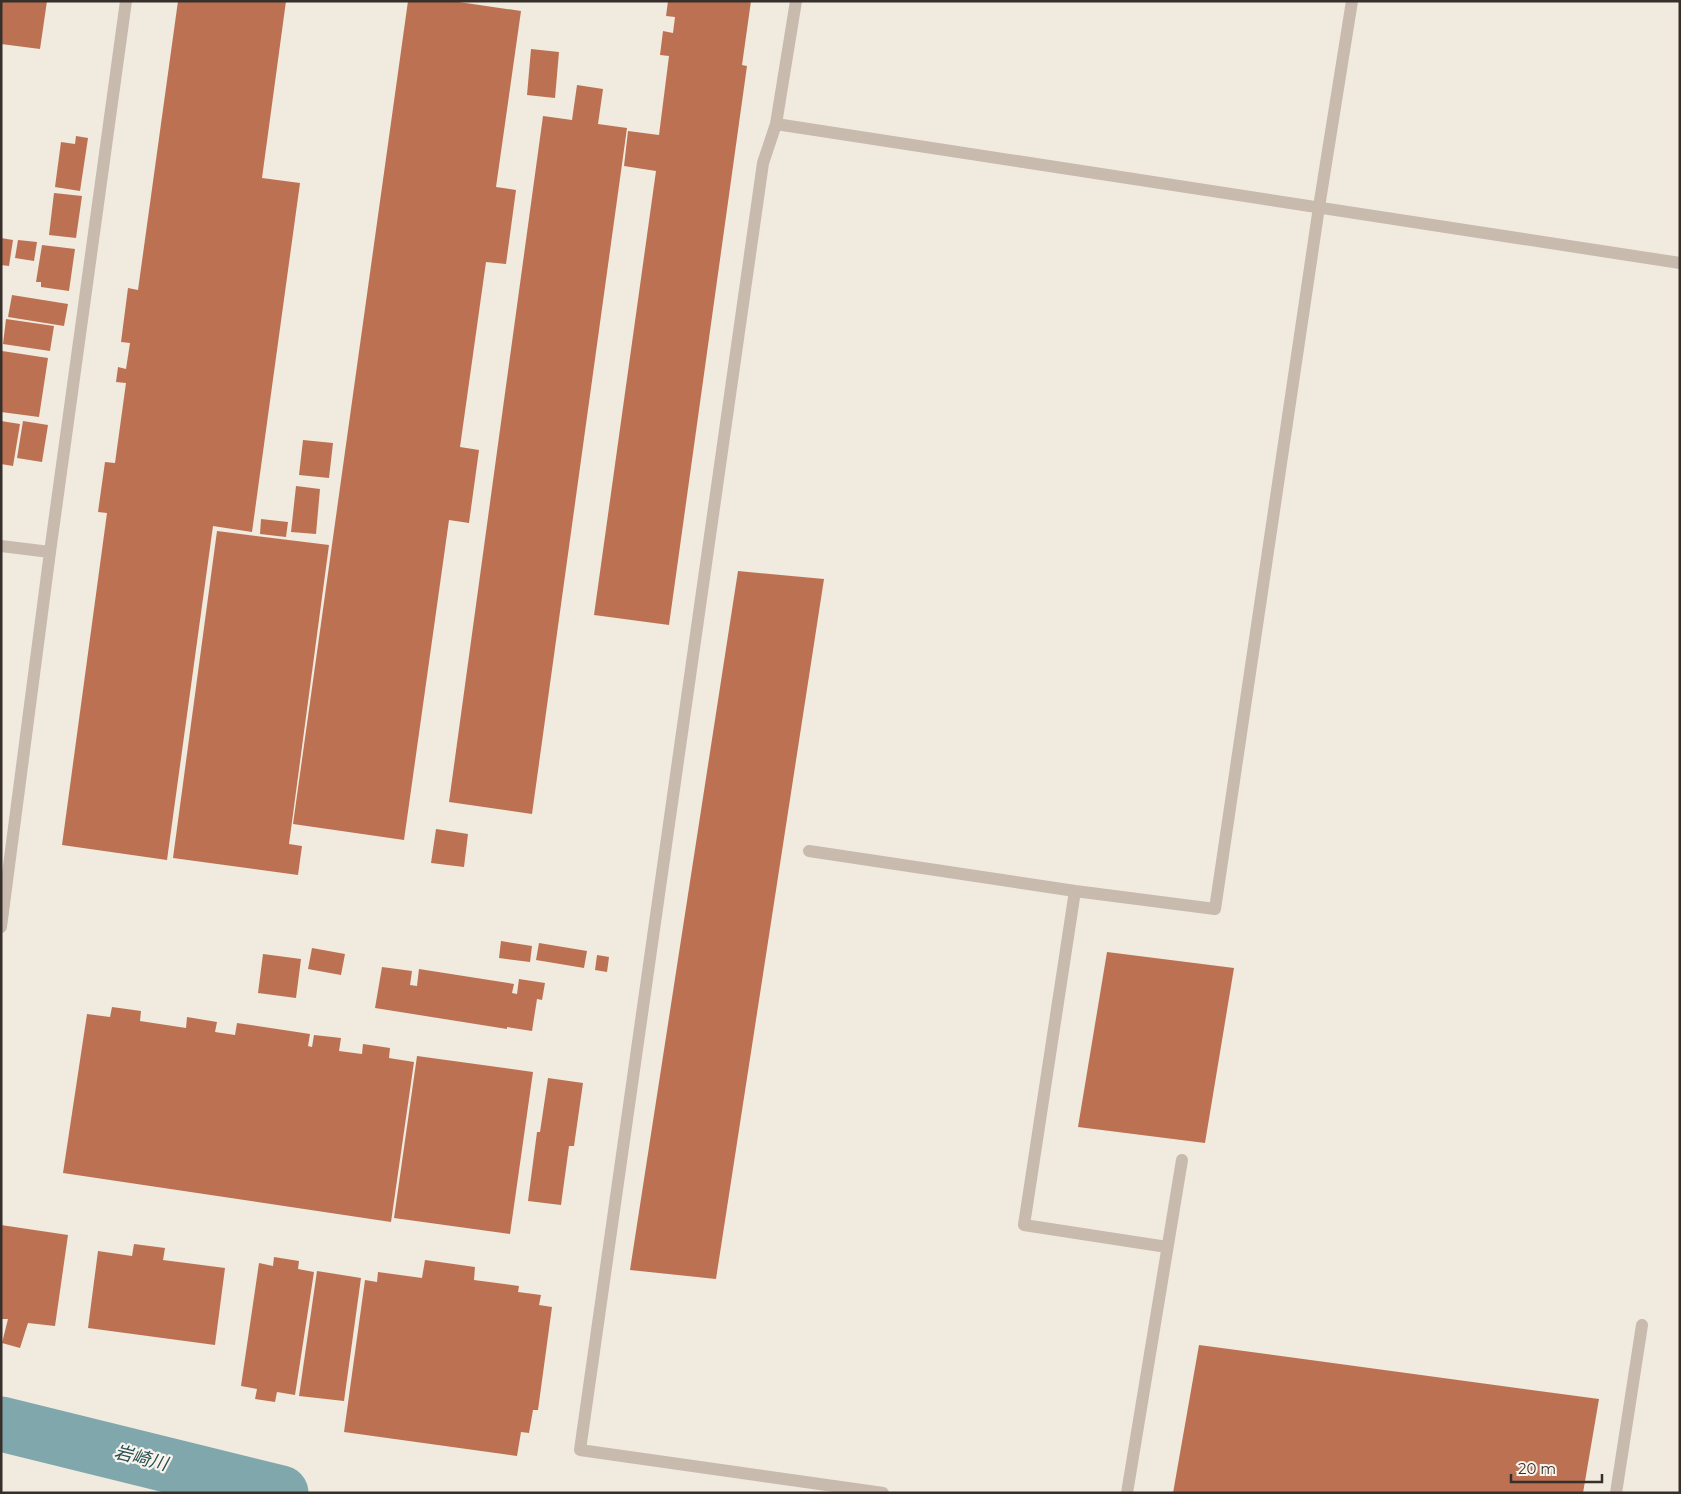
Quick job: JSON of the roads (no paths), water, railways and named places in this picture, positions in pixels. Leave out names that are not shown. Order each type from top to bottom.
[{"type":"lane","points":[[1,927],[50,552],[126,1]]},
{"type":"lane","points":[[796,1],[776,124],[763,163],[580,1450],[882,1493]]},
{"type":"lane","points":[[808,851],[1075,891],[1215,909],[1318,207],[1352,1]]},
{"type":"lane","points":[[776,124],[1680,262]]},
{"type":"lane","points":[[1,546],[50,552]]},
{"type":"lane","points":[[1075,891],[1024,1225],[1168,1247]]},
{"type":"lane","points":[[1127,1493],[1182,1160]]},
{"type":"lane","points":[[1616,1493],[1642,1325]]},
{"type":"waterway","name":"岩崎川","points":[[1,1424],[281,1493]]}]
